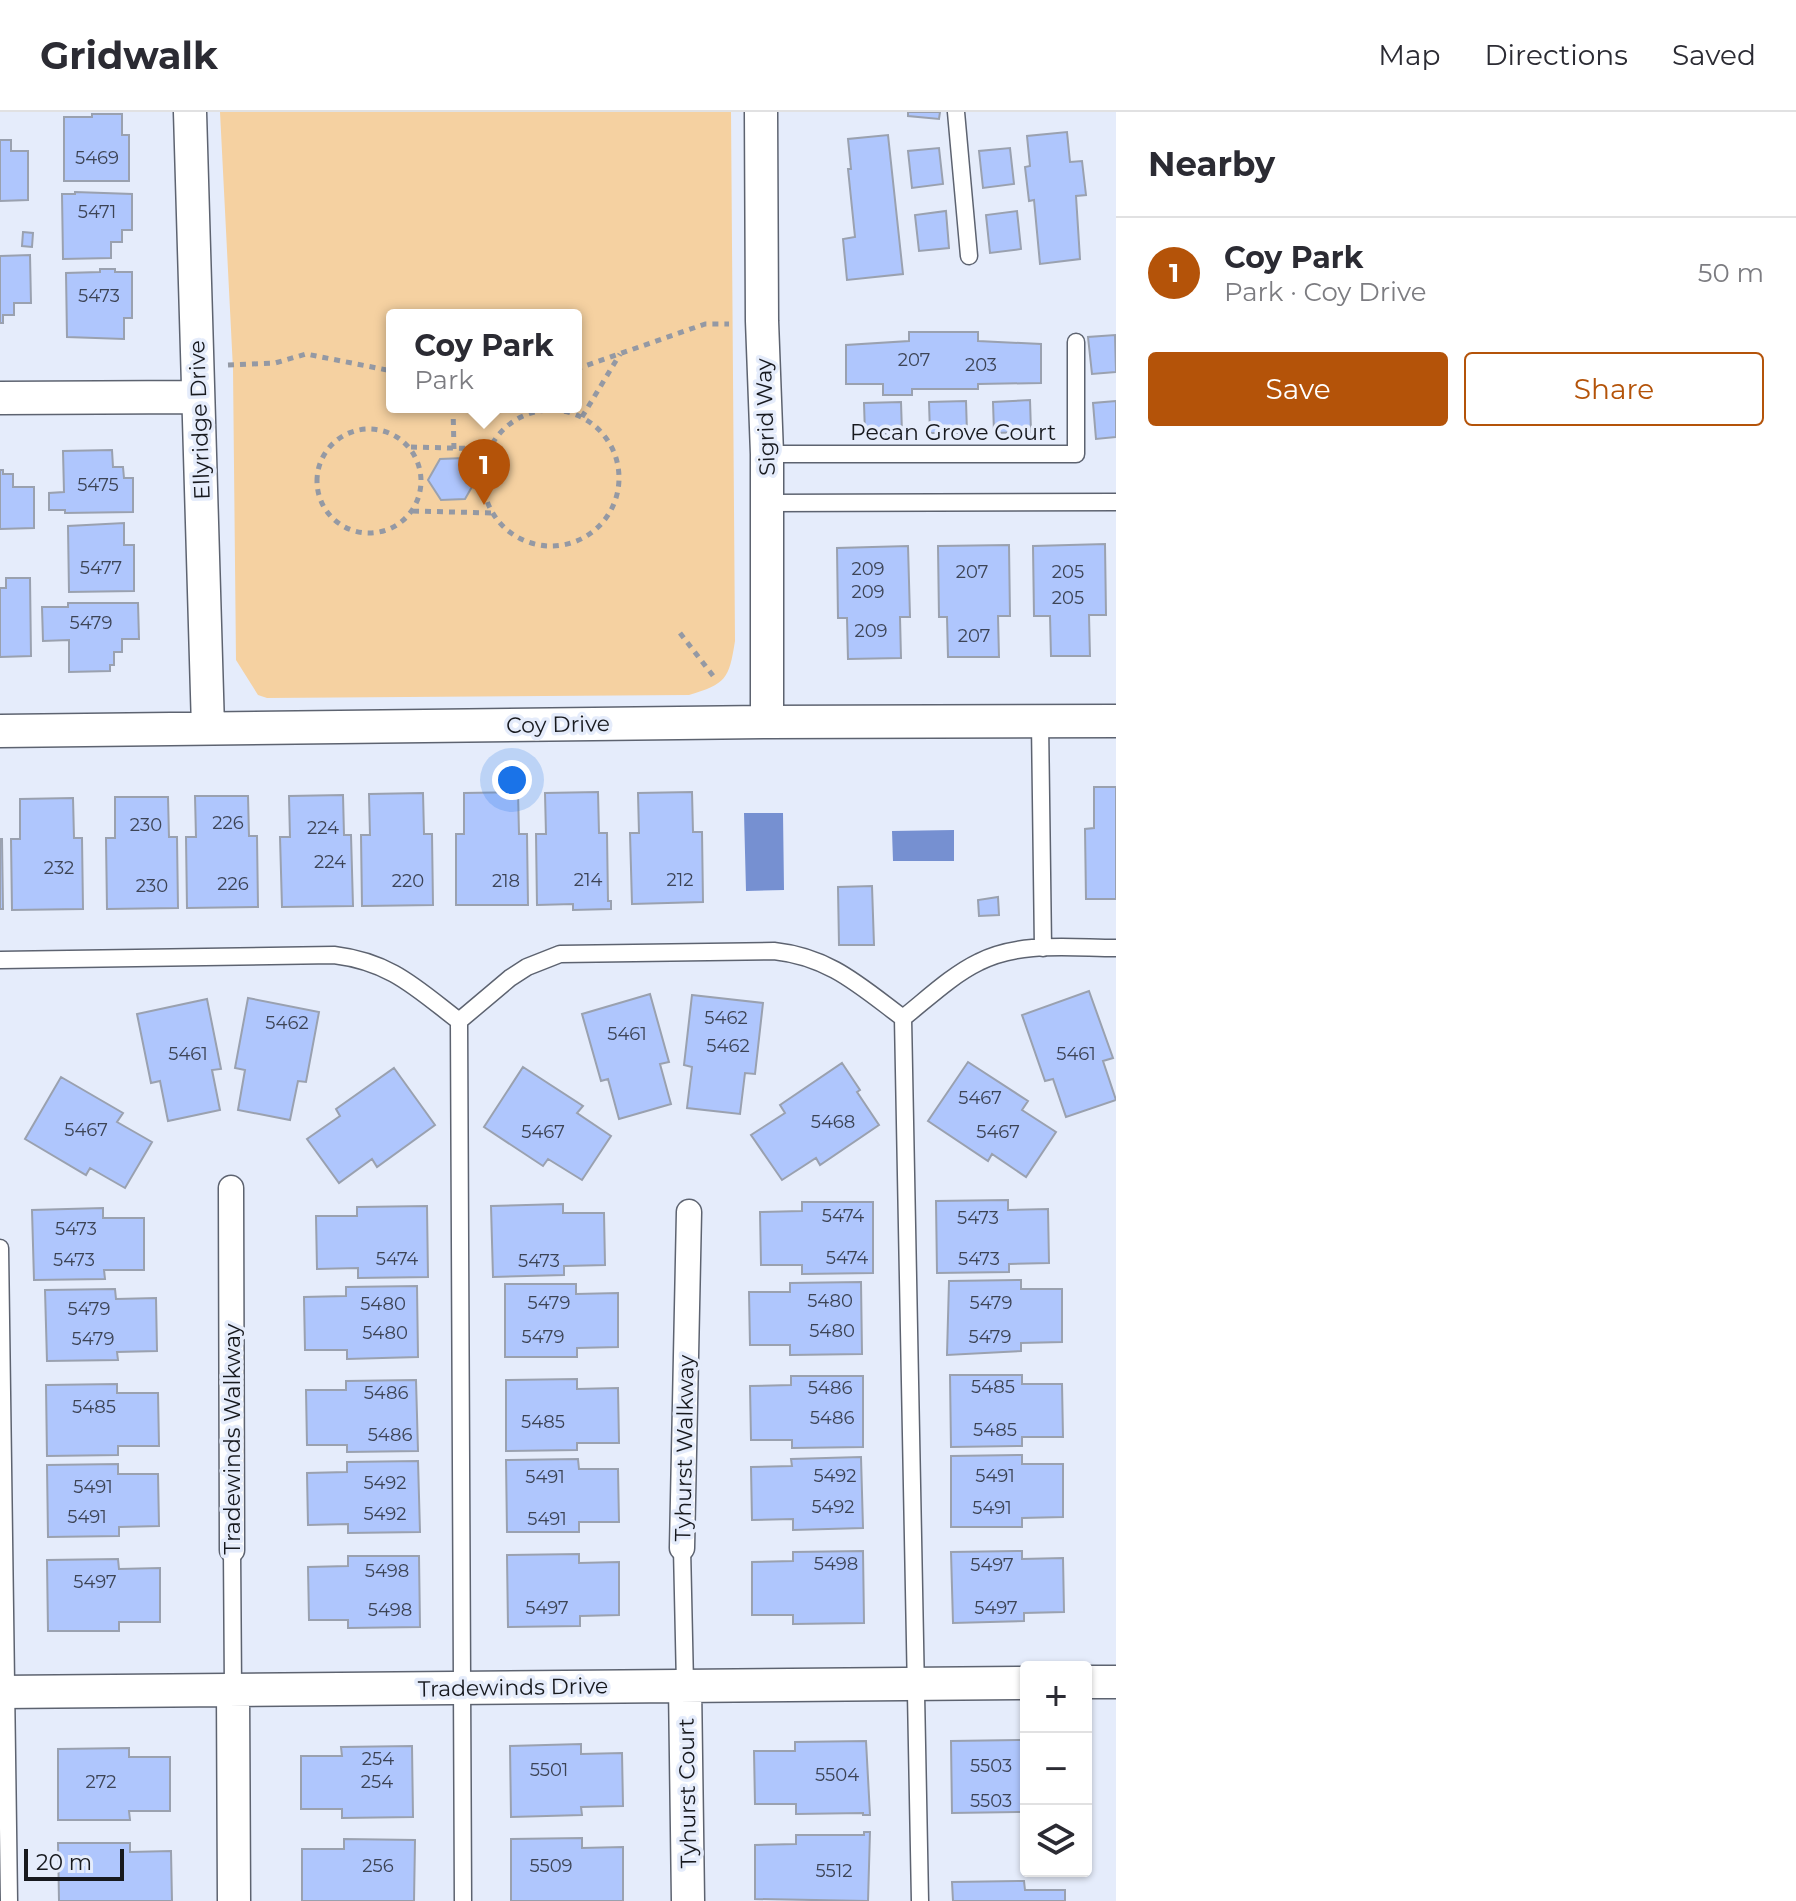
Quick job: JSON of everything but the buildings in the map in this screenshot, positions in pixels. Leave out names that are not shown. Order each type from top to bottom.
[{"type":"street","name":"Ellyridge Drive","points":[[190,112],[208,728]]},
{"type":"street","name":"Sigrid Way","points":[[761,112],[762,321],[767,454],[767,722]]},
{"type":"street","points":[[0,398],[198,397]]},
{"type":"street","name":"Coy Drive","points":[[0,731],[1116,721]]},
{"type":"street","name":"Tradewinds Walkway","points":[[231,1188],[232,1550]]},
{"type":"street","name":"Tyhurst Walkway","points":[[682,1548],[689,1212]]},
{"type":"street","points":[[1092,1682],[1116,1682]]},
{"type":"street","name":"Tradewinds Drive","points":[[3,1692],[1020,1683]]},
{"type":"street","name":"Tyhurst Court","points":[[685,1685],[688,1901]]},
{"type":"street","points":[[233,1690],[234,1901]]},
{"type":"lane","points":[[956,112],[969,256]]},
{"type":"lane","name":"Pecan Grove Court","points":[[767,454],[1076,454],[1076,342]]},
{"type":"lane","points":[[767,503],[1116,502]]},
{"type":"lane","points":[[1040,722],[1043,948]]},
{"type":"lane","points":[[903,1018],[978,962],[1012,950],[1116,948]]},
{"type":"lane","points":[[459,1021],[518,973],[560,954],[744,951],[795,953],[829,964],[903,1018]]},
{"type":"lane","points":[[0,960],[334,955],[389,969],[459,1021]]},
{"type":"lane","points":[[903,1018],[920,1901]]},
{"type":"lane","points":[[459,1021],[463,1901]]},
{"type":"lane","points":[[0,1248],[3,1692],[9,1901]]},
{"type":"lane","name":"Tyhurst Walkway","points":[[682,1548],[685,1685]]},
{"type":"lane","name":"Tradewinds Walkway","points":[[232,1550],[233,1690]]},
{"type":"path","points":[[582,367],[705,324],[735,325],[762,321]]},
{"type":"path","points":[[197,365],[275,363],[306,354],[386,370]]},
{"type":"path","points":[[582,417],[620,354]]},
{"type":"path","points":[[453,413],[454,450]]},
{"type":"path","points":[[532,413],[516,419],[499,434],[490,449],[483,476],[486,498],[492,513],[512,534],[532,543],[555,546],[577,541],[596,530],[610,513],[618,492],[619,470],[613,449],[600,430],[582,417],[569,413]]},
{"type":"path","points":[[380,430],[396,436],[410,447],[419,461],[422,478],[420,495],[413,511],[401,523],[386,531],[369,534],[352,531],[336,522],[325,510],[318,494],[316,476],[321,459],[331,445],[354,431],[380,430]]},
{"type":"path","points":[[410,447],[490,449]]},
{"type":"path","points":[[413,511],[492,513]]},
{"type":"path","points":[[680,633],[714,677]]},
{"type":"shaded area","points":[[220,112],[731,112],[735,641],[724,678],[711,687],[689,695],[267,698],[258,695],[236,660],[233,369]]},
{"type":"water","points":[[744,813],[783,813],[784,890],[746,891]]},
{"type":"water","points":[[954,830],[954,861],[893,861],[892,831]]},
{"type":"place","name":"Coy Park","points":[[484,505]]}]
